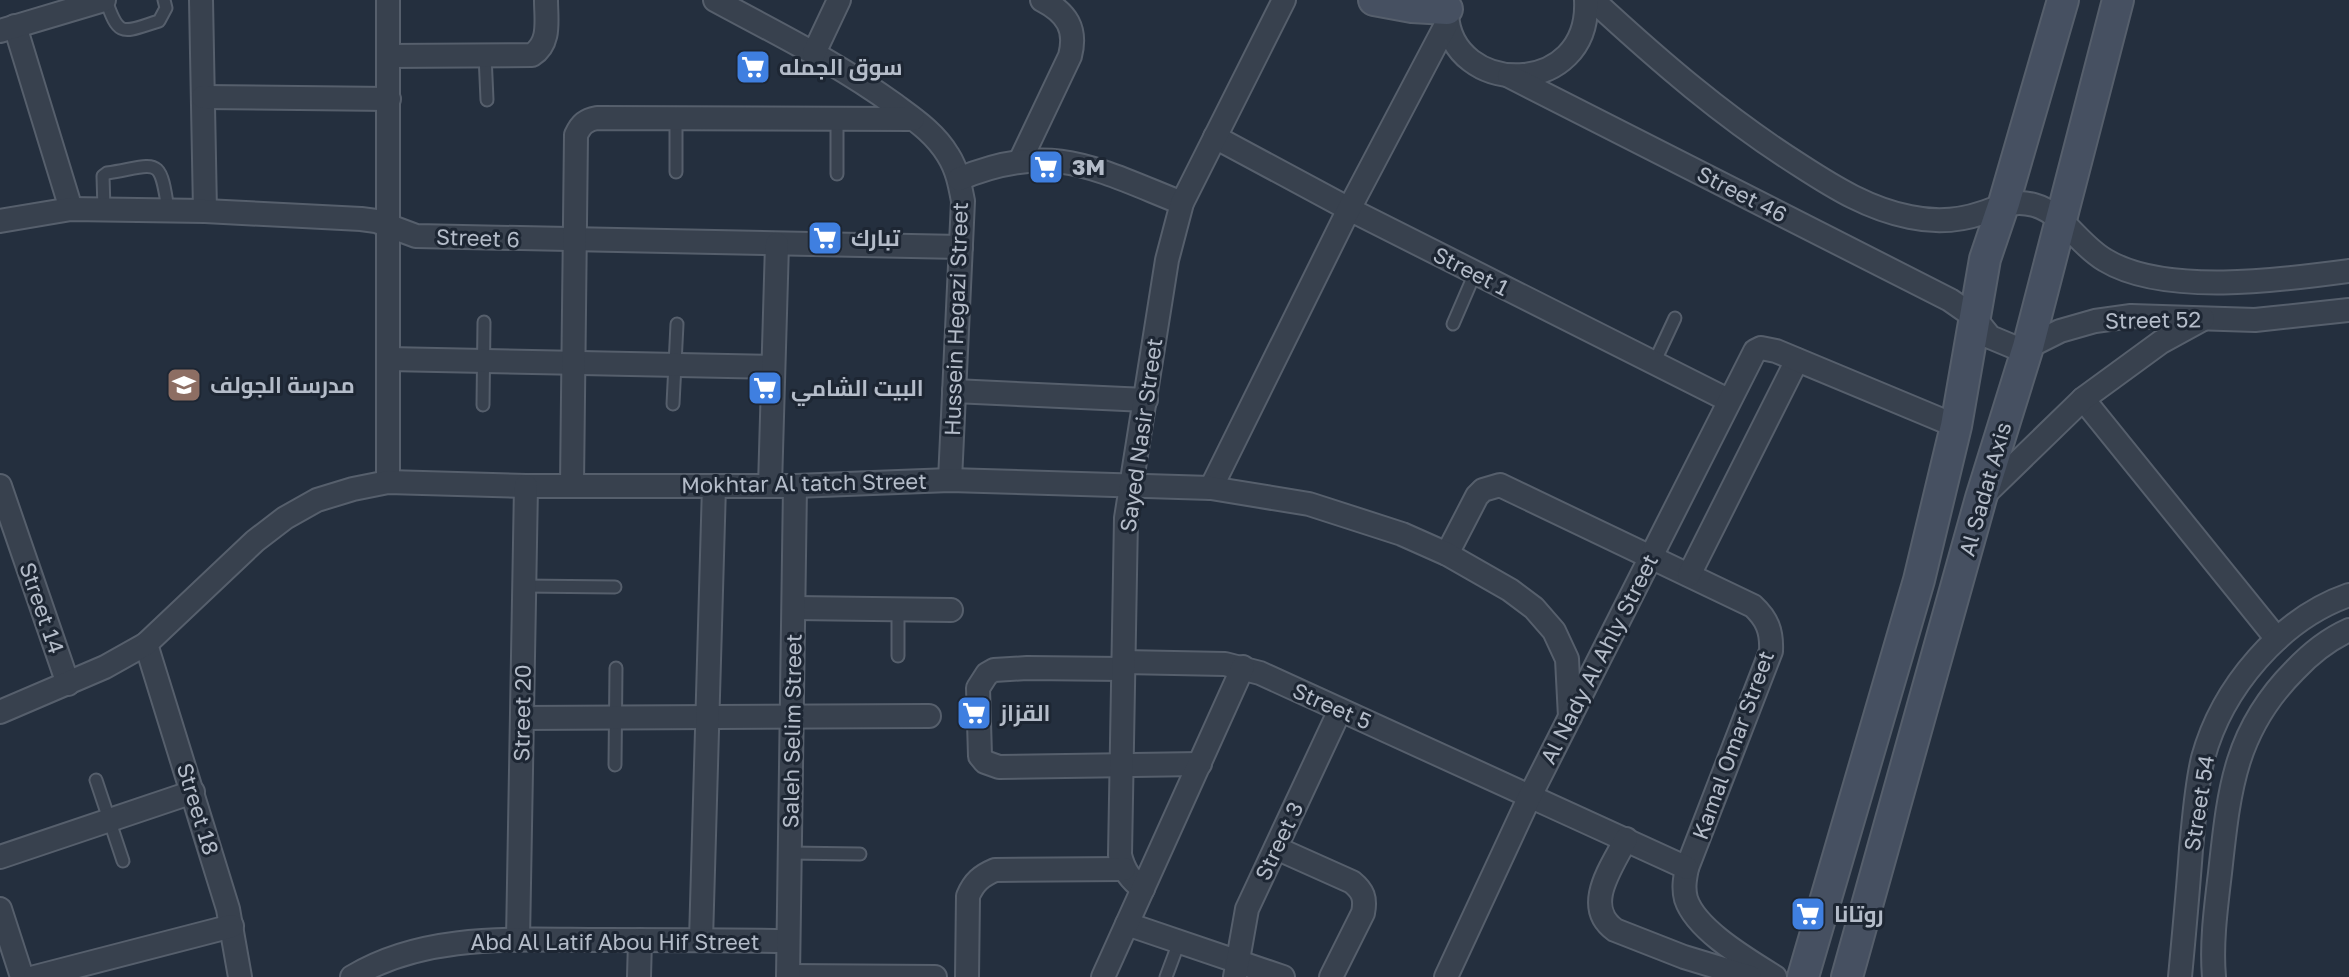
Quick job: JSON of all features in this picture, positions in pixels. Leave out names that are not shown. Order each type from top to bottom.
[{"type":"street","points":[[71,209],[8,29],[105,0]]},
{"type":"street","points":[[201,0],[205,211]]},
{"type":"street","points":[[388,0],[388,482]]},
{"type":"street","points":[[388,56],[532,55],[546,41],[546,0]]},
{"type":"street","name":"Hussein Hegazi Street","points":[[715,0],[869,86],[933,135],[949,155],[959,179],[963,201],[950,480]]},
{"type":"street","points":[[814,53],[839,0]]},
{"type":"street","points":[[1021,159],[1070,56],[1074,41],[1071,26],[1063,13],[1042,0]]},
{"type":"street","name":"Sayed Nasir Street","points":[[1124,869],[1120,855],[1126,518],[1167,260],[1182,203],[1284,0]]},
{"type":"street","points":[[1211,488],[1447,10],[1374,0]]},
{"type":"street","points":[[1509,76],[1541,72],[1568,54],[1584,25],[1586,0]]},
{"type":"street","points":[[1593,0],[1656,58],[1728,117],[1856,199],[1882,210],[1935,220],[1970,216],[2004,203]]},
{"type":"street","name":"Al Sadat Axis","points":[[1803,977],[1919,580],[1956,426],[1985,259],[2063,0]]},
{"type":"street","name":"Al Sadat Axis","points":[[1847,977],[1981,498],[2028,347],[2118,0]]},
{"type":"street","name":"Street 46","points":[[1447,10],[1462,50],[1483,68],[1509,76],[1922,285],[1973,316]]},
{"type":"street","points":[[203,97],[389,99]]},
{"type":"street","points":[[572,485],[576,135],[580,126],[597,118],[913,119]]},
{"type":"street","name":"Street 1","points":[[1215,137],[1349,209],[1728,400]]},
{"type":"street","points":[[959,179],[989,166],[1021,159],[1057,160],[1092,167],[1182,203]]},
{"type":"street","name":"Street 52","points":[[2004,203],[2034,205],[2060,219],[2080,242],[2105,261],[2133,274],[2161,279],[2246,281],[2349,271]]},
{"type":"street","name":"Street 6","points":[[0,221],[71,209],[205,211],[361,219],[416,236],[961,247]]},
{"type":"street","points":[[770,486],[777,244]]},
{"type":"street","name":"Street 52","points":[[2028,347],[2060,331],[2095,321],[2131,316],[2255,320],[2349,310]]},
{"type":"street","points":[[1973,316],[1990,337],[2001,343],[2028,347]]},
{"type":"street","points":[[1981,498],[2083,399],[2151,349],[2203,319]]},
{"type":"street","name":"Al Nady Al Ahly Street","points":[[1446,977],[1530,796],[1749,358],[1761,348],[1768,348],[1797,360]]},
{"type":"street","points":[[388,359],[773,367]]},
{"type":"street","points":[[1689,575],[1797,360],[1956,426]]},
{"type":"street","points":[[954,391],[1146,400]]},
{"type":"street","points":[[2083,399],[2277,639]]},
{"type":"street","name":"Mokhtar Al tatch Street","points":[[0,712],[105,667],[146,644],[255,541],[285,518],[317,500],[353,489],[388,482],[526,486],[795,486],[950,480],[1211,488],[1272,497],[1344,514],[1402,534],[1447,554],[1510,590],[1534,608],[1554,631],[1567,659],[1570,717]]},
{"type":"street","name":"Kamal Omar Street","points":[[1447,554],[1477,496],[1483,490],[1500,485],[1753,606],[1769,626],[1771,651],[1687,868],[1684,883],[1694,914],[1746,958],[1775,977]]},
{"type":"street","name":"Street 14","points":[[0,486],[5,520],[68,684]]},
{"type":"street","name":"Street 20","points":[[518,940],[526,486]]},
{"type":"street","points":[[701,940],[714,486]]},
{"type":"street","name":"Saleh Selim Street","points":[[788,976],[795,486]]},
{"type":"street","name":"Street 54","points":[[2180,977],[2196,803],[2204,757],[2221,713],[2245,673],[2277,639],[2308,616],[2349,595]]},
{"type":"street","points":[[795,608],[951,610]]},
{"type":"street","name":"Street 54","points":[[2214,977],[2215,915],[2227,806],[2236,764],[2253,724],[2277,688],[2307,657],[2349,630]]},
{"type":"street","name":"Street 18","points":[[146,644],[232,926],[240,977]]},
{"type":"street","name":"Street 5","points":[[1200,764],[991,766],[980,756],[978,688],[981,680],[994,670],[1215,663],[1243,667],[1687,868]]},
{"type":"street","points":[[1103,977],[1243,667]]},
{"type":"street","name":"Street 3","points":[[1237,970],[1247,909],[1340,710]]},
{"type":"street","points":[[522,718],[929,716]]},
{"type":"street","points":[[0,857],[193,792]]},
{"type":"street","points":[[1626,839],[1599,896],[1600,915],[1607,924],[1684,957],[1750,977]]},
{"type":"street","points":[[1276,848],[1352,882],[1361,890],[1366,901],[1331,977]]},
{"type":"street","points":[[967,977],[968,896],[973,884],[983,875],[995,870],[1124,869],[1143,889]]},
{"type":"street","points":[[0,909],[22,977]]},
{"type":"street","points":[[1127,924],[1179,942],[1237,970],[1283,977]]},
{"type":"street","points":[[35,977],[232,926]]},
{"type":"street","name":"Abd Al Latif Abou Hif Street","points":[[352,977],[395,956],[429,947],[518,940],[788,941]]},
{"type":"street","points":[[639,977],[640,940]]},
{"type":"street","points":[[788,976],[935,977]]},
{"type":"lane","points":[[105,0],[115,24],[121,30],[159,21],[166,8],[164,0]]},
{"type":"lane","points":[[485,55],[487,100]]},
{"type":"lane","points":[[676,118],[676,172]]},
{"type":"lane","points":[[837,118],[837,174]]},
{"type":"lane","points":[[104,209],[103,176],[148,166],[157,167],[163,174],[168,210]]},
{"type":"lane","points":[[1453,324],[1475,273]]},
{"type":"lane","points":[[1654,363],[1675,318]]},
{"type":"lane","points":[[483,405],[484,322]]},
{"type":"lane","points":[[673,404],[677,324]]},
{"type":"lane","points":[[524,586],[615,587]]},
{"type":"lane","points":[[898,609],[898,656]]},
{"type":"lane","points":[[615,765],[616,668]]},
{"type":"lane","points":[[96,780],[123,861]]},
{"type":"lane","points":[[790,853],[860,854]]},
{"type":"lane","points":[[1166,977],[1179,942]]},
{"type":"place","name":"سوق الجمله","points":[[753,67]]},
{"type":"place","name":"3M","points":[[1046,167]]},
{"type":"place","name":"تبارك","points":[[825,238]]},
{"type":"place","name":"مدرسة الجولف","points":[[184,385]]},
{"type":"place","name":"البيت الشامي","points":[[765,388]]},
{"type":"place","name":"القزاز","points":[[974,713]]},
{"type":"place","name":"روتانا","points":[[1808,914]]}]
